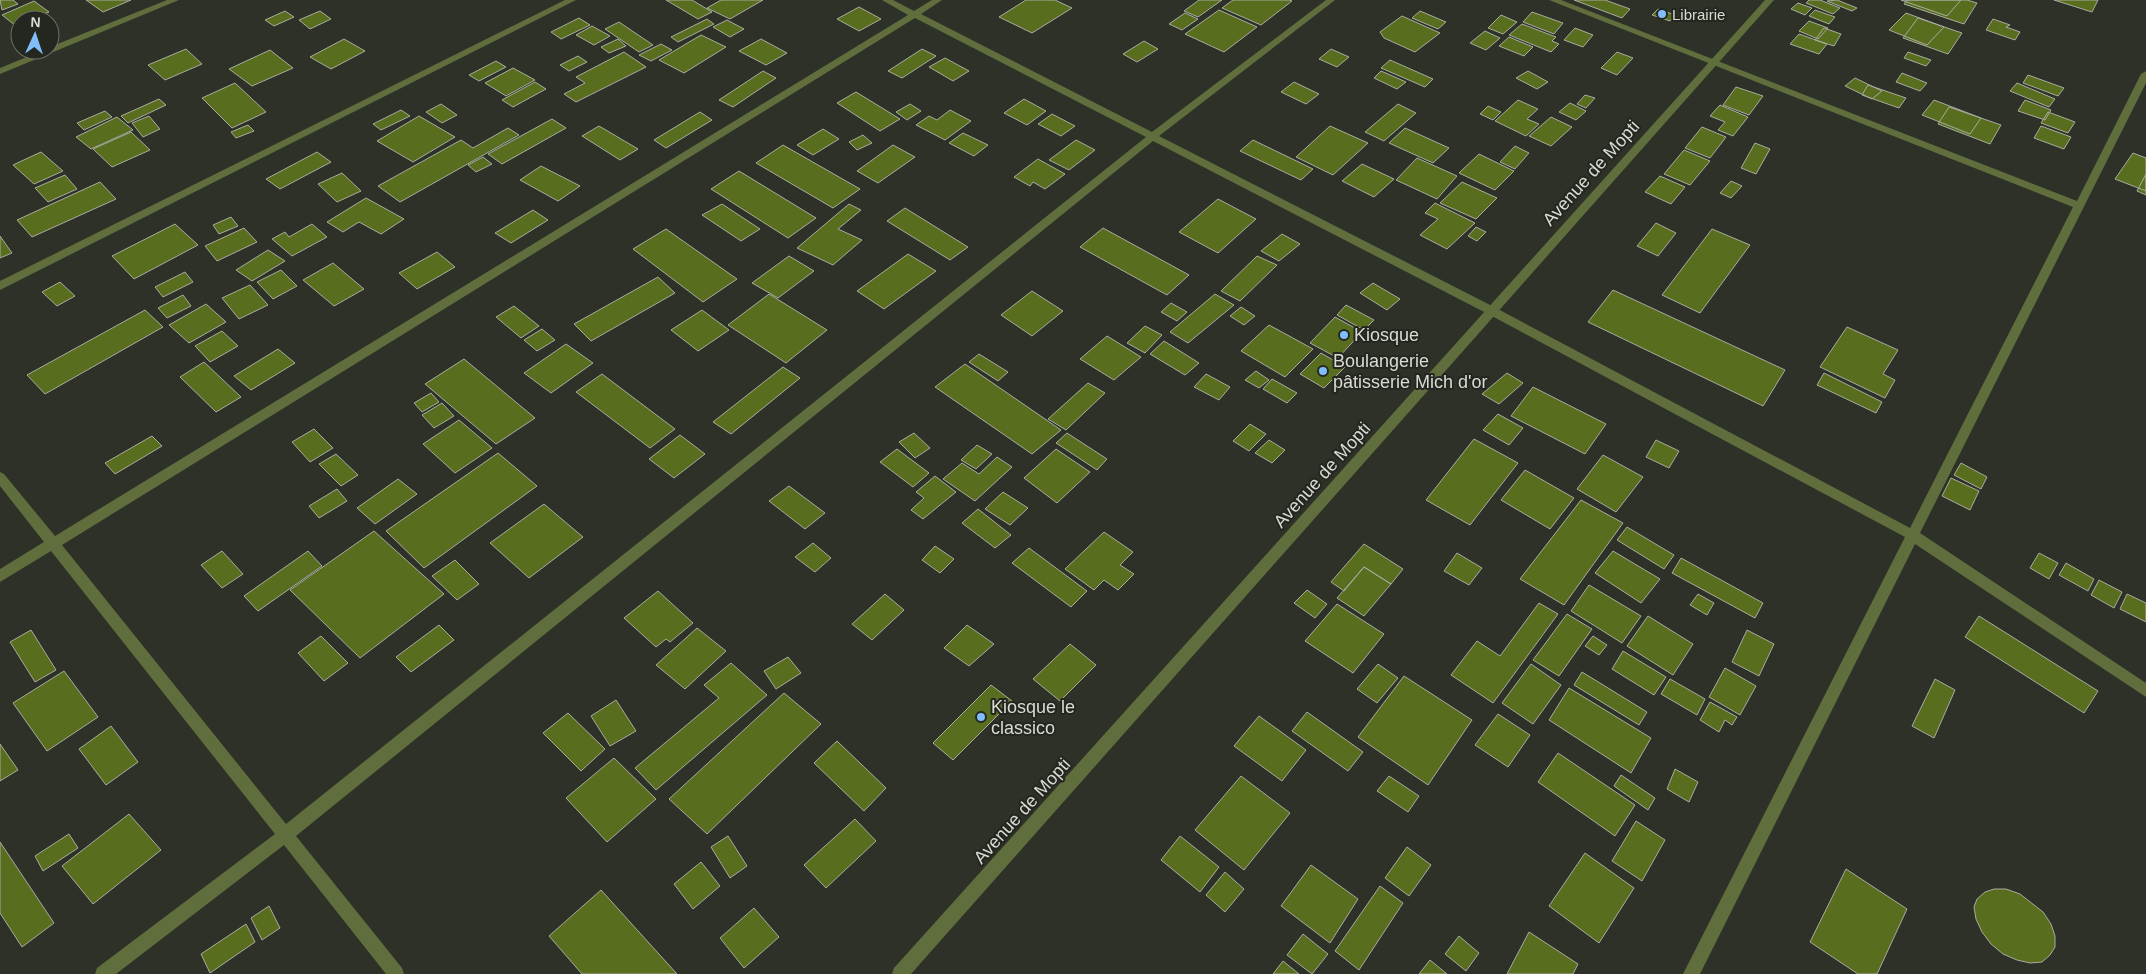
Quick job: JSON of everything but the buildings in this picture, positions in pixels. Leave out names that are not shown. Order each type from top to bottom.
[{"type":"street","points":[[0,71],[175,0]]},
{"type":"street","points":[[0,286],[572,0]]},
{"type":"street","points":[[886,0],[1492,311],[1914,536],[2146,691]]},
{"type":"street","points":[[0,576],[938,0]]},
{"type":"street","points":[[103,974],[285,835],[1152,137],[1331,0]]},
{"type":"street","points":[[1553,0],[2080,206]]},
{"type":"street","name":"Avenue de Mopti","points":[[900,974],[1770,0]]},
{"type":"street","points":[[1691,974],[2146,74]]},
{"type":"street","points":[[0,477],[396,974]]},
{"type":"place","name":"Librairie","points":[[1662,14]]},
{"type":"place","name":"Kiosque","points":[[1344,335]]},
{"type":"place","name":"Boulangerie pâtisserie Mich d'or","points":[[1323,371]]},
{"type":"place","name":"Kiosque le classico","points":[[981,717]]}]
